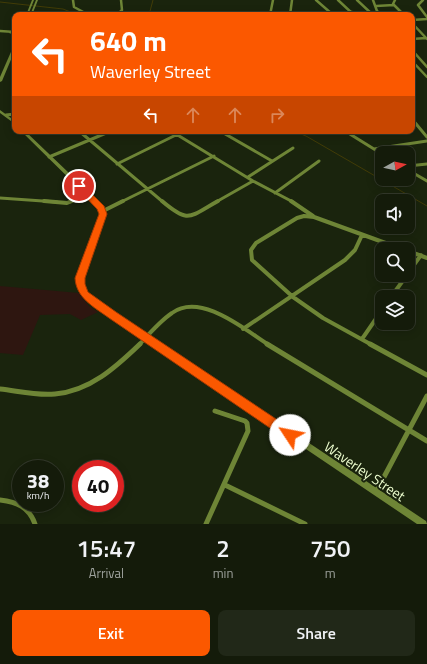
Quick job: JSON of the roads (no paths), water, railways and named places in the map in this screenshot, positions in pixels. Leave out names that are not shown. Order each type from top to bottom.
[{"type":"street","points":[[31,12],[33,0]]},
{"type":"street","points":[[29,12],[37,0]]},
{"type":"street","points":[[73,0],[74,7],[82,12]]},
{"type":"street","points":[[120,12],[122,10],[121,0]]},
{"type":"street","points":[[271,12],[273,0]]},
{"type":"street","points":[[290,12],[292,0]]},
{"type":"street","points":[[316,0],[330,12]]},
{"type":"street","points":[[338,0],[352,12]]},
{"type":"street","points":[[356,0],[370,12]]},
{"type":"street","points":[[373,0],[379,12]]},
{"type":"street","points":[[394,5],[393,3],[395,0]]},
{"type":"street","points":[[415,21],[427,18],[418,5],[423,0],[427,1]]},
{"type":"street","points":[[376,6],[394,5],[401,12]]},
{"type":"street","points":[[415,26],[426,38]]},
{"type":"street","points":[[0,31],[12,32]]},
{"type":"street","points":[[422,34],[427,33]]},
{"type":"street","points":[[415,39],[426,38]]},
{"type":"street","points":[[0,81],[12,53]]},
{"type":"street","points":[[415,53],[427,67]]},
{"type":"street","points":[[415,65],[427,77]]},
{"type":"street","points":[[0,111],[12,121]]},
{"type":"street","points":[[6,115],[12,114]]},
{"type":"street","points":[[415,124],[427,137]]},
{"type":"street","points":[[26,134],[89,195],[103,211],[146,188],[214,156]]},
{"type":"street","points":[[83,134],[176,213],[187,217],[218,202],[253,181]]},
{"type":"street","points":[[49,157],[104,134]]},
{"type":"street","points":[[225,134],[272,161]]},
{"type":"street","points":[[349,134],[374,149],[427,141]]},
{"type":"street","points":[[117,164],[178,135],[253,181],[306,210],[314,217]]},
{"type":"street","points":[[248,177],[294,148]]},
{"type":"street","points":[[275,193],[319,161]]},
{"type":"street","points":[[415,165],[427,164]]},
{"type":"street","points":[[415,174],[427,181]]},
{"type":"street","points":[[0,198],[67,203],[89,195]]},
{"type":"street","name":"Waverley Street","points":[[103,211],[103,217],[81,275],[80,284],[84,294],[145,337],[423,524]]},
{"type":"street","points":[[382,242],[314,217],[304,216],[297,218],[256,243],[251,250],[252,260],[293,297],[323,318],[427,375]]},
{"type":"street","points":[[243,329],[293,297],[345,260],[355,250],[362,235]]},
{"type":"street","points":[[415,253],[427,258]]},
{"type":"street","points":[[415,263],[421,255]]},
{"type":"street","points":[[0,389],[48,394],[78,390],[101,378],[173,312],[192,306],[204,307],[212,310],[427,441]]},
{"type":"street","points":[[362,339],[375,320]]},
{"type":"street","points":[[376,492],[427,396]]},
{"type":"street","points":[[206,524],[225,485],[248,431],[248,426],[245,421],[215,411]]},
{"type":"street","points":[[225,485],[305,524]]},
{"type":"street","points":[[0,500],[10,501],[27,508],[35,524]]},
{"type":"waterway","points":[[150,12],[153,0]]},
{"type":"waterway","points":[[0,2],[63,9],[70,12]]},
{"type":"waterway","points":[[301,134],[427,206]]}]
